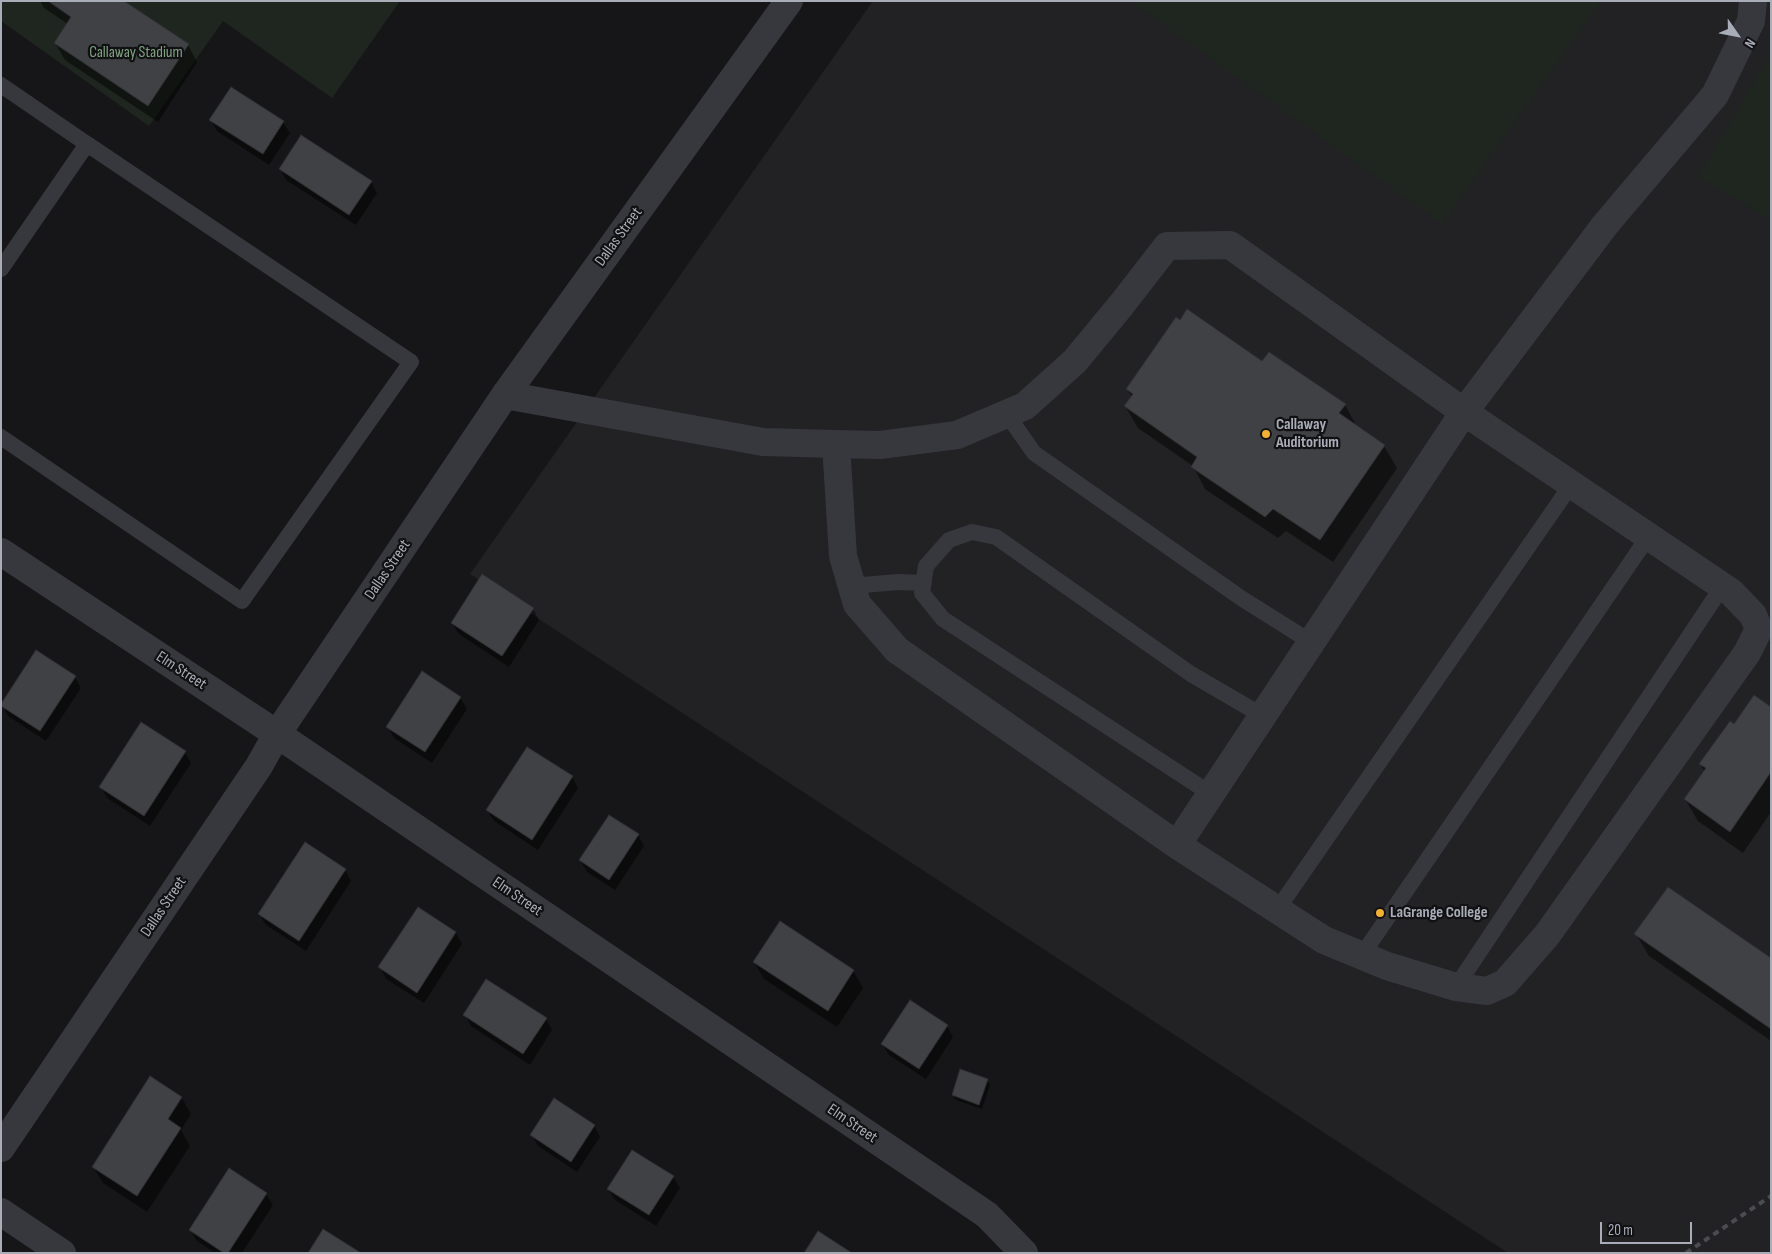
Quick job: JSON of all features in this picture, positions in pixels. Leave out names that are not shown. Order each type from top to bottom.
[{"type":"street","name":"Dallas Street","points":[[1,1148],[259,766],[277,734],[505,395],[789,1]]},
{"type":"street","points":[[1177,845],[1464,412],[1605,225],[1716,94],[1751,21],[1754,1]]},
{"type":"street","points":[[505,395],[763,442],[880,445],[957,435],[1025,406],[1075,361],[1167,246],[1230,245],[1464,412],[1731,592],[1753,615],[1759,629],[1747,653],[1547,935],[1505,983],[1487,991],[1456,987],[1387,966],[1324,940],[1177,845],[897,650],[856,604],[843,556],[836,444]]},
{"type":"street","name":"Elm Street","points":[[1,552],[277,734],[987,1215],[1024,1253]]},
{"type":"street","points":[[1,1212],[62,1253]]},
{"type":"lane","points":[[1,85],[411,362],[242,601],[1,437]]},
{"type":"lane","points":[[1,269],[88,144]]},
{"type":"lane","points":[[1006,413],[1034,453],[1240,598],[1311,642]]},
{"type":"lane","points":[[1277,910],[1572,485]]},
{"type":"lane","points":[[1211,794],[943,619],[922,593],[926,566],[949,540],[972,532],[996,537],[1190,674],[1263,716]]},
{"type":"lane","points":[[1362,955],[1648,536]]},
{"type":"lane","points":[[851,586],[898,582],[924,583]]},
{"type":"lane","points":[[1456,987],[1722,587]]},
{"type":"shaded area","name":"LaGrange College","points":[[873,1],[1771,1],[1771,1253],[1508,1253],[470,574]]},
{"type":"green space","name":"Callaway Stadium","points":[[1,1],[400,1],[332,98],[223,21],[149,126],[1,21]]},
{"type":"green space","points":[[1130,1],[1601,1],[1442,224]]},
{"type":"green space","points":[[1771,53],[1771,220],[1698,177]]},
{"type":"building","points":[[48,1],[124,1],[189,44],[148,106],[54,43],[71,17]]},
{"type":"building","points":[[231,87],[284,121],[263,154],[209,120]]},
{"type":"building","points":[[301,135],[372,181],[349,215],[279,169]]},
{"type":"building","points":[[1187,309],[1262,361],[1269,352],[1346,404],[1339,413],[1385,445],[1320,540],[1273,509],[1265,517],[1191,467],[1197,457],[1124,406],[1133,394],[1126,389],[1176,317],[1180,320]]},
{"type":"building","points":[[482,574],[534,608],[502,656],[451,623]]},
{"type":"building","points":[[36,650],[76,676],[40,731],[1,706]]},
{"type":"building","points":[[422,671],[461,697],[425,752],[386,727]]},
{"type":"building","points":[[1754,695],[1771,707],[1771,772],[1730,832],[1684,799],[1706,768],[1699,764],[1730,721],[1734,724]]},
{"type":"building","points":[[141,722],[186,751],[144,816],[99,787]]},
{"type":"building","points":[[527,747],[573,776],[532,840],[486,810]]},
{"type":"building","points":[[609,815],[639,834],[609,880],[579,860]]},
{"type":"building","points":[[305,842],[346,869],[299,941],[258,914]]},
{"type":"building","points":[[1668,887],[1771,958],[1771,1029],[1634,934]]},
{"type":"building","points":[[418,907],[456,932],[417,993],[378,967]]},
{"type":"building","points":[[780,921],[854,970],[828,1011],[753,962]]},
{"type":"building","points":[[486,979],[547,1018],[523,1054],[463,1015]]},
{"type":"building","points":[[910,1000],[948,1025],[919,1069],[881,1044]]},
{"type":"building","points":[[960,1069],[988,1079],[979,1105],[952,1095]]},
{"type":"building","points":[[150,1076],[182,1097],[168,1119],[181,1128],[137,1196],[92,1167]]},
{"type":"building","points":[[554,1098],[595,1125],[571,1162],[530,1135]]},
{"type":"building","points":[[632,1150],[674,1176],[649,1215],[607,1189]]},
{"type":"building","points":[[229,1168],[267,1193],[228,1253],[224,1253],[189,1230]]},
{"type":"building","points":[[323,1229],[361,1253],[308,1253]]},
{"type":"building","points":[[818,1231],[852,1253],[804,1253]]},
{"type":"railway","points":[[1686,1253],[1771,1196]]},
{"type":"place","name":"Callaway Auditorium","points":[[1266,434]]},
{"type":"place","name":"LaGrange College","points":[[1380,913]]}]
